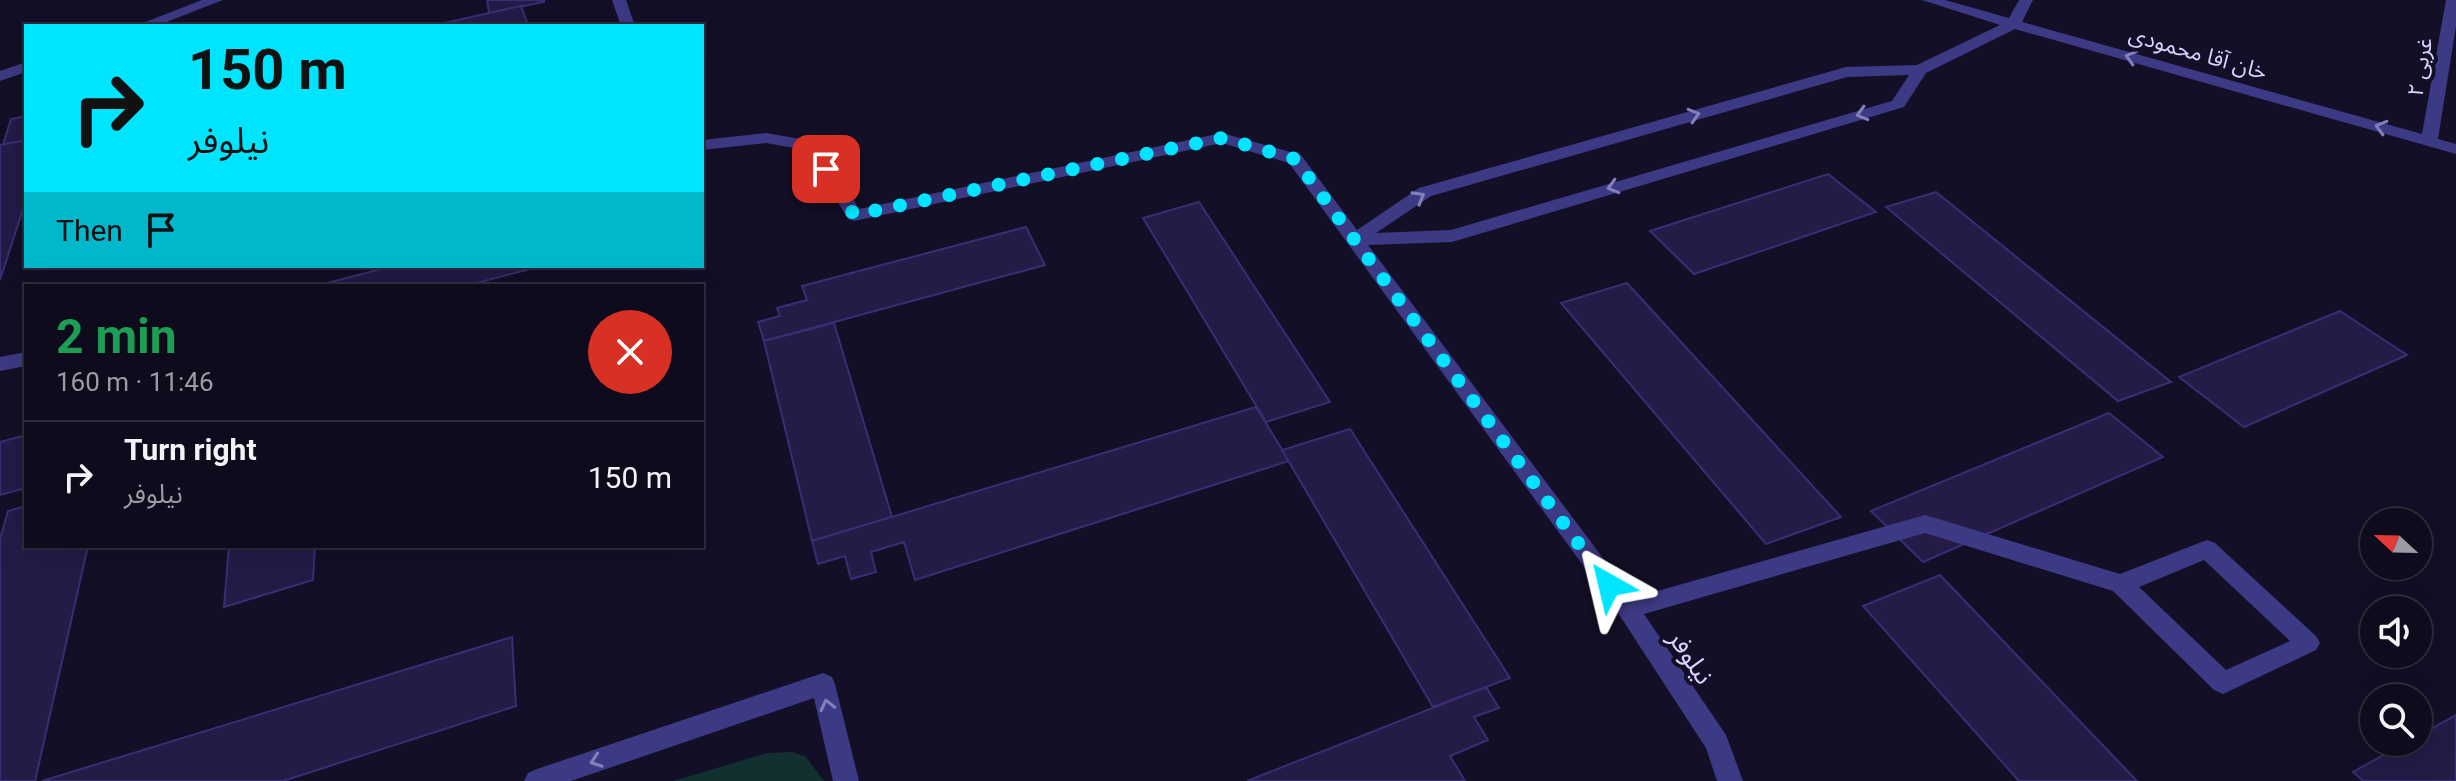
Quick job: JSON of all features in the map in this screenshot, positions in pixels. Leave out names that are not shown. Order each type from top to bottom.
[{"type":"street","points":[[148,24],[216,0]]},
{"type":"street","points":[[619,0],[627,24]]},
{"type":"street","name":"خان آقا محمودی","points":[[1929,0],[2456,149]]},
{"type":"street","points":[[1354,240],[1425,192],[1846,72],[1920,70],[2013,24],[2026,0]]},
{"type":"street","name":"۲ غربی","points":[[2429,141],[2453,0]]},
{"type":"street","points":[[0,76],[24,68]]},
{"type":"street","points":[[1354,240],[1452,236],[1898,104],[1920,70]]},
{"type":"street","name":"نیلوفر","points":[[704,145],[766,138],[812,146],[854,215],[1222,138],[1295,159],[1628,609],[1717,743],[1730,781]]},
{"type":"street","points":[[0,364],[24,359]]},
{"type":"street","points":[[1628,609],[1925,524],[2121,584],[2223,683],[2308,643],[2207,549],[2121,584]]},
{"type":"street","points":[[537,781],[823,684],[846,781]]},
{"type":"green space","points":[[792,752],[806,757],[824,781],[673,781],[767,753]]},
{"type":"building","points":[[487,0],[544,0],[544,2],[489,13]]},
{"type":"building","points":[[521,6],[528,24],[440,24]]},
{"type":"building","points":[[24,116],[24,140],[3,145],[11,119]]},
{"type":"building","points":[[24,140],[24,206],[0,280],[0,145]]},
{"type":"building","points":[[1828,174],[1876,212],[1694,274],[1650,231]]},
{"type":"building","points":[[1936,192],[2171,382],[2118,401],[1886,207]]},
{"type":"building","points":[[1199,202],[1330,402],[1266,422],[1143,218]]},
{"type":"building","points":[[1026,227],[1045,265],[764,341],[758,322],[780,316],[777,308],[807,300],[802,286]]},
{"type":"building","points":[[385,268],[534,268],[473,284],[323,284]]},
{"type":"building","points":[[1627,283],[1841,517],[1766,544],[1561,303]]},
{"type":"building","points":[[2340,311],[2407,355],[2244,427],[2179,377]]},
{"type":"building","points":[[834,323],[892,517],[812,541],[764,341]]},
{"type":"building","points":[[1256,407],[1289,461],[915,580],[904,542],[871,552],[876,572],[851,579],[845,556],[818,564],[812,541]]},
{"type":"building","points":[[2109,413],[2163,457],[1923,562],[1871,511]]},
{"type":"building","points":[[1350,429],[1510,678],[1433,707],[1282,450]]},
{"type":"building","points":[[24,436],[24,489],[0,495],[0,442]]},
{"type":"building","points":[[24,507],[24,548],[88,548],[35,781],[0,781],[0,539],[8,511]]},
{"type":"building","points":[[229,548],[315,548],[313,580],[224,607]]},
{"type":"building","points":[[1940,575],[2137,781],[2019,781],[1863,606]]},
{"type":"building","points":[[512,637],[516,706],[283,781],[42,781]]},
{"type":"building","points":[[1486,687],[1499,708],[1474,717],[1488,740],[1450,756],[1465,781],[1247,781]]},
{"type":"building","points":[[2456,715],[2456,781],[2363,781],[2353,772],[2382,756],[2432,756],[2432,728]]},
{"type":"route","points":[[826,169],[854,215],[1222,138],[1295,159],[1609,585]]}]
